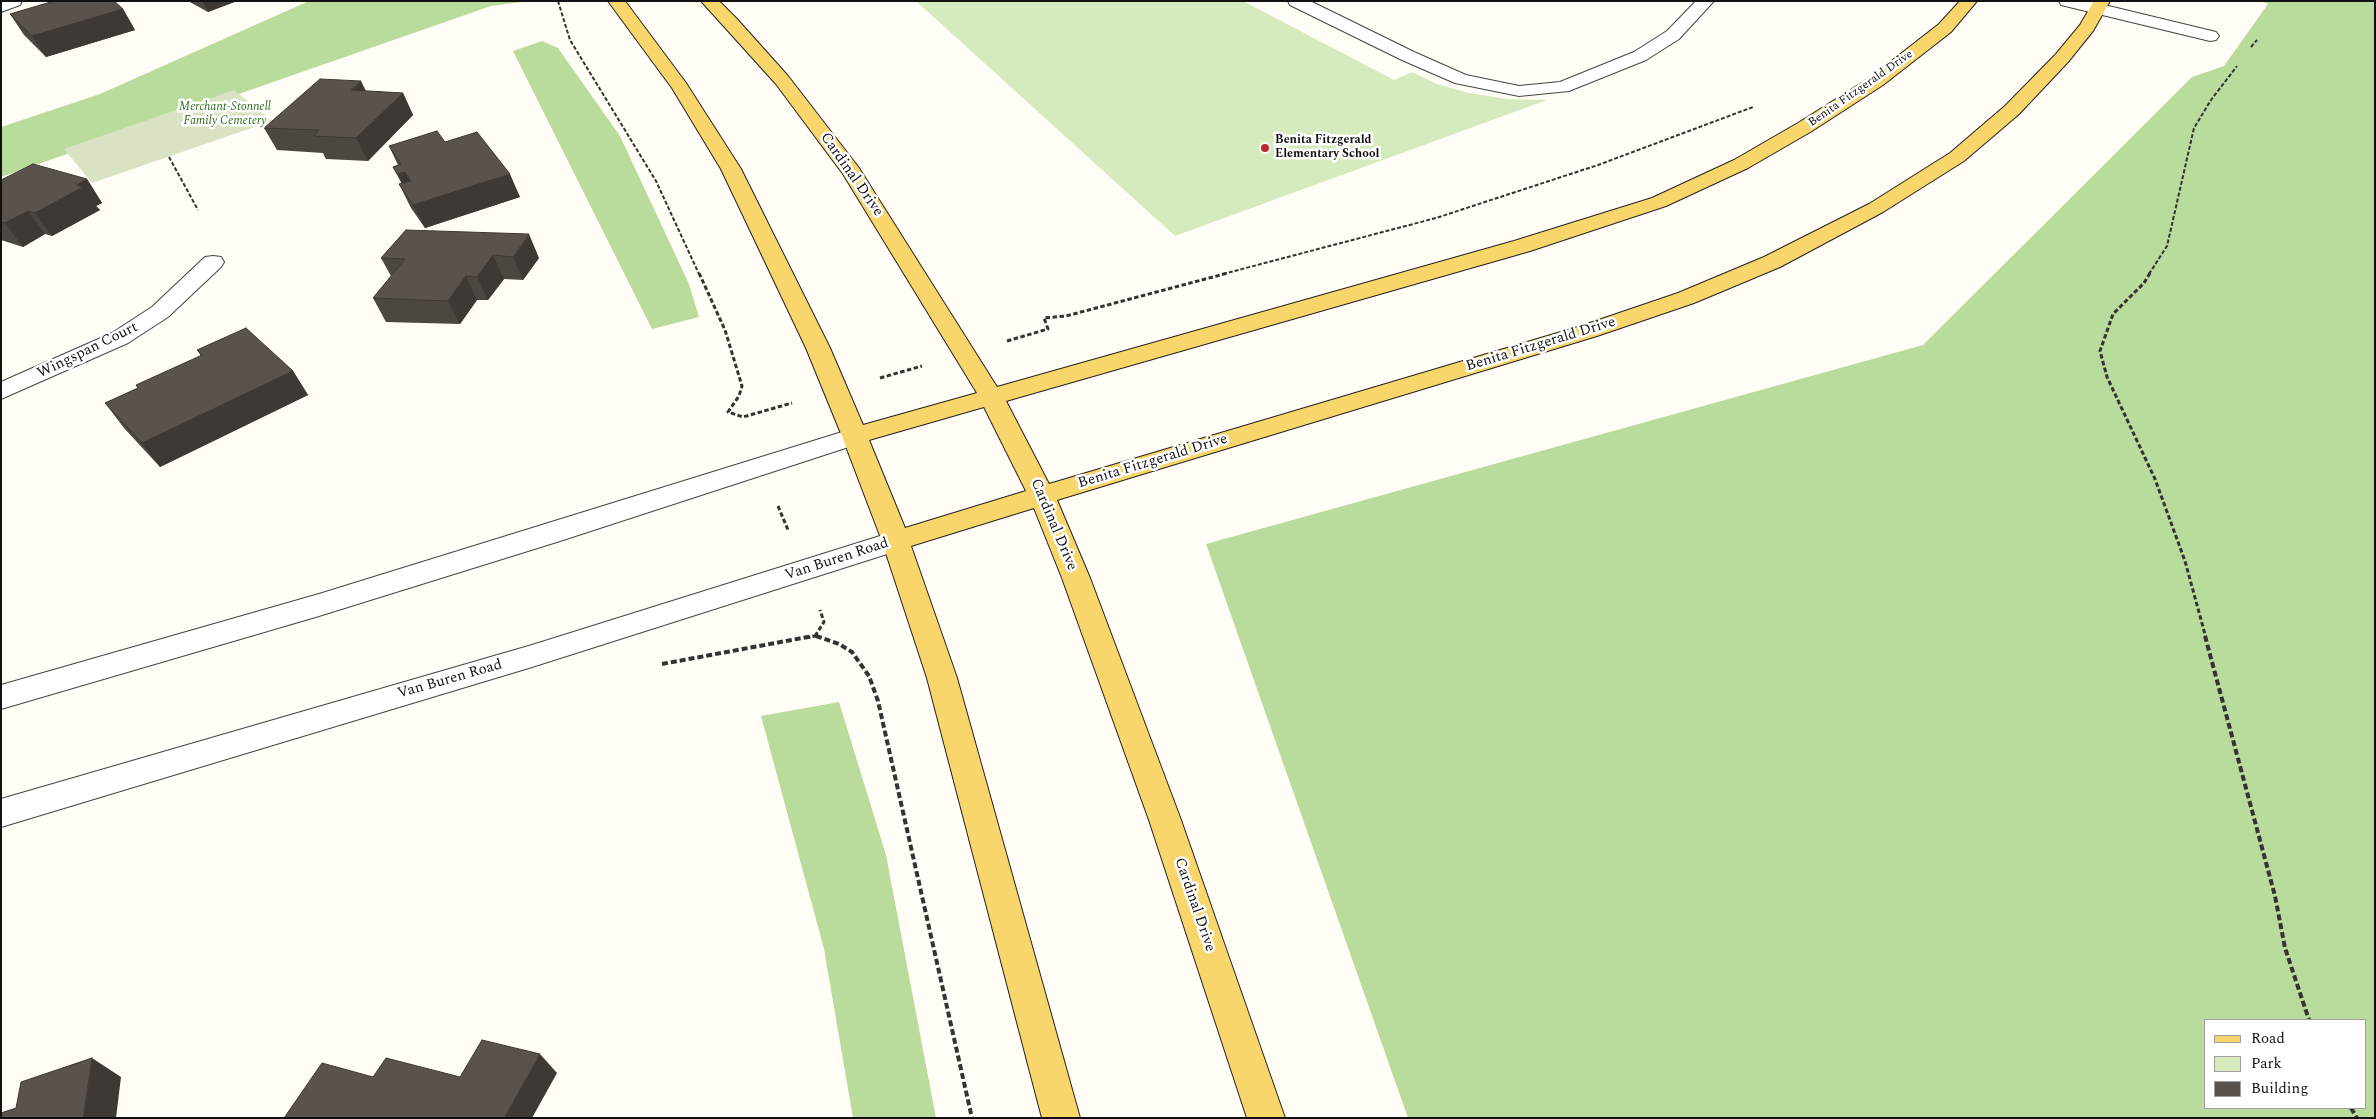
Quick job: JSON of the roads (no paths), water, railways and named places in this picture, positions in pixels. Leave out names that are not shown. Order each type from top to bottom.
[{"type":"main road","points":[[616,1],[680,87],[731,169],[818,348],[855,436],[896,541],[942,678],[1061,1118]]},
{"type":"main road","name":"Cardinal Drive","points":[[709,1],[782,80],[852,172],[992,398],[1042,496],[1076,578],[1165,820],[1266,1118]]},
{"type":"main road","name":"Benita Fitzgerald Drive","points":[[855,436],[1522,246],[1659,202],[1741,164],[1805,127],[1877,81],[1945,28],[1969,1]]},
{"type":"main road","name":"Benita Fitzgerald Drive","points":[[896,541],[1589,332],[1686,298],[1772,262],[1876,208],[1957,156],[2025,97],[2062,58],[2100,5]]},
{"type":"street","points":[[1,7],[14,1]]},
{"type":"street","points":[[1296,1],[1462,79],[1519,91],[1563,87],[1657,46],[1691,17],[1706,1]]},
{"type":"street","points":[[2067,1],[2100,5],[2210,36]]},
{"type":"street","name":"Wingspan Court","points":[[1,391],[78,359],[128,334],[160,312],[213,262]]},
{"type":"street","points":[[1,697],[328,602],[855,436]]},
{"type":"street","name":"Van Buren Road","points":[[1,813],[532,656],[896,541]]},
{"type":"place","name":"Benita Fitzgerald Elementary School","points":[[1265,148]]},
{"type":"park label","name":"Merchant-Stonnell Family Cemetery","points":[[225,115]]}]
